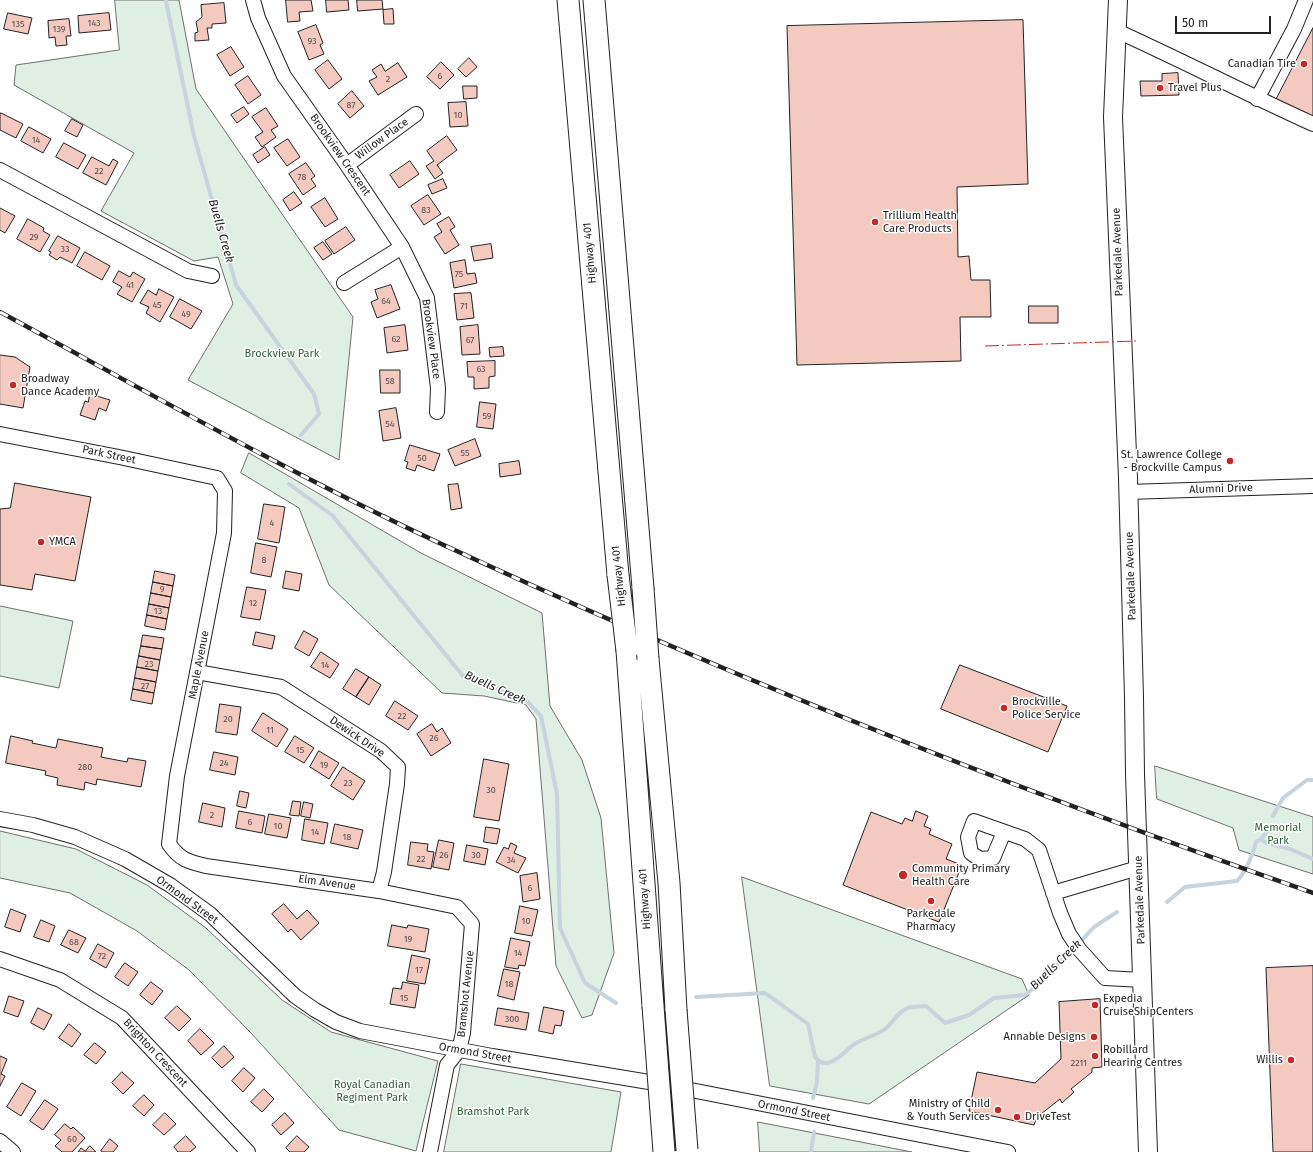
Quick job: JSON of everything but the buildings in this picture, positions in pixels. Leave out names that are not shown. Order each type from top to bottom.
[{"type":"highway","name":"Highway 401","points":[[568,0],[618,575],[627,651],[664,1152]]},
{"type":"highway","name":"Highway 401","points":[[594,0],[648,659],[669,883],[676,1010],[687,1151]]},
{"type":"main road","name":"Parkedale Avenue","points":[[1118,0],[1113,117],[1128,492],[1135,774],[1148,1152]]},
{"type":"street","name":"Brookview Crescent","points":[[253,0],[258,18],[284,76],[347,164],[402,247]]},
{"type":"street","points":[[1258,99],[1294,28],[1306,0]]},
{"type":"street","points":[[1117,31],[1175,57],[1258,99],[1313,124]]},
{"type":"street","name":"Willow Place","points":[[347,164],[366,152],[416,114]]},
{"type":"street","points":[[0,170],[188,270],[212,276]]},
{"type":"street","points":[[344,283],[402,247]]},
{"type":"street","name":"Brookview Place","points":[[402,247],[427,298],[438,388],[438,412]]},
{"type":"street","name":"Park Street","points":[[0,434],[217,478]]},
{"type":"street","name":"Maple Avenue","points":[[175,852],[169,844],[177,776],[224,533],[225,491],[217,478]]},
{"type":"street","name":"Alumni Drive","points":[[1128,492],[1313,486]]},
{"type":"street","name":"Dewick Drive","points":[[197,672],[281,687],[381,751],[398,767],[384,872],[379,891]]},
{"type":"street","name":"Ormond Street","points":[[0,819],[33,825],[75,837],[125,859],[170,885],[210,914],[295,996],[314,1010],[336,1022],[360,1031],[492,1056],[656,1083],[1008,1152]]},
{"type":"street","points":[[1004,832],[1025,839],[1040,850],[1053,893],[1069,934],[1079,949],[1105,978],[1143,980]]},
{"type":"street","name":"Elm Avenue","points":[[175,852],[186,861],[206,866],[379,891],[457,907],[472,925]]},
{"type":"street","points":[[1053,893],[1138,868]]},
{"type":"street","name":"Bramshot Avenue","points":[[430,1152],[447,1065],[459,1050],[463,1033],[472,925]]},
{"type":"street","name":"Brighton Crescent","points":[[0,959],[60,980],[122,1018],[248,1152]]},
{"type":"street","points":[[0,1141],[13,1152]]},
{"type":"green space","name":"Brockview Park","points":[[115,0],[179,0],[196,89],[353,317],[339,460],[188,380],[233,304],[218,257],[194,261],[101,211],[134,153],[14,85],[16,65],[119,50]]},
{"type":"green space","points":[[249,453],[421,553],[542,613],[550,706],[582,760],[601,818],[614,953],[592,1015],[582,1018],[556,966],[536,719],[526,705],[484,696],[442,693],[329,585],[299,508],[241,473]]},
{"type":"green space","points":[[0,606],[73,621],[59,688],[0,676]]},
{"type":"green space","name":"Memorial Park","points":[[1155,766],[1313,817],[1313,874],[1239,850],[1233,828],[1157,799]]},
{"type":"green space","name":"Royal Canadian Regiment Park","points":[[0,831],[76,849],[147,885],[206,928],[282,1000],[331,1032],[438,1061],[416,1151],[339,1130],[251,1033],[189,970],[137,931],[70,893],[0,878]]},
{"type":"green space","points":[[742,877],[1022,979],[1029,995],[869,1104],[770,1086]]},
{"type":"green space","name":"Bramshot Park","points":[[461,1064],[621,1092],[611,1152],[444,1152]]},
{"type":"green space","points":[[758,1122],[912,1152],[760,1152]]},
{"type":"waterway","name":"Buells Creek","points":[[166,1],[194,136],[236,285],[314,394],[319,414],[301,435]]},
{"type":"waterway","name":"Buells Creek","points":[[289,484],[332,515],[463,676],[527,701],[541,716],[557,794],[560,928],[585,983],[616,1003]]},
{"type":"waterway","points":[[1273,816],[1283,798],[1307,780],[1313,780]]},
{"type":"waterway","name":"Buells Creek","points":[[1167,902],[1185,887],[1237,881],[1241,877],[1251,858],[1256,842],[1261,839],[1269,829]]},
{"type":"waterway","name":"Buells Creek","points":[[1261,839],[1266,843],[1290,849],[1313,859]]},
{"type":"waterway","name":"Buells Creek","points":[[1079,943],[1094,927],[1117,912]]},
{"type":"waterway","name":"Buells Creek","points":[[696,997],[765,993],[808,1024],[815,1057],[820,1062],[826,1063],[837,1059],[856,1043],[888,1027],[901,1012],[908,1008],[926,1006],[945,1023],[969,1015],[994,998],[1025,995],[1040,983],[1074,947]]},
{"type":"waterway","points":[[813,1098],[817,1082],[818,1060]]},
{"type":"waterway","points":[[811,1152],[814,1132]]},
{"type":"railway","points":[[0,312],[270,459],[380,515],[543,590],[651,637],[870,728],[1090,813],[1313,893]]},
{"type":"power","points":[[985,346],[1137,341]]},
{"type":"place","name":"Canadian Tire","points":[[1304,64]]},
{"type":"place","name":"Travel Plus","points":[[1160,88]]},
{"type":"place","name":"Trillium Health Care Products","points":[[875,222]]},
{"type":"place","name":"Broadway Dance Academy","points":[[13,385]]},
{"type":"place","name":"St. Lawrence College - Brockville Campus","points":[[1230,461]]},
{"type":"place","name":"YMCA","points":[[41,542]]},
{"type":"place","name":"Brockville Police Service","points":[[1004,708]]},
{"type":"place","name":"Community Primary Health Care","points":[[903,875]]},
{"type":"place","name":"Parkedale Pharmacy","points":[[931,901]]},
{"type":"place","name":"Expedia CruiseShipCenters","points":[[1095,1005]]},
{"type":"place","name":"Annable Designs","points":[[1094,1037]]},
{"type":"place","name":"Robillard Hearing Centres","points":[[1095,1056]]},
{"type":"place","name":"Willis","points":[[1291,1060]]},
{"type":"place","name":"Ministry of Child & Youth Services","points":[[998,1110]]},
{"type":"place","name":"DriveTest","points":[[1017,1117]]}]
